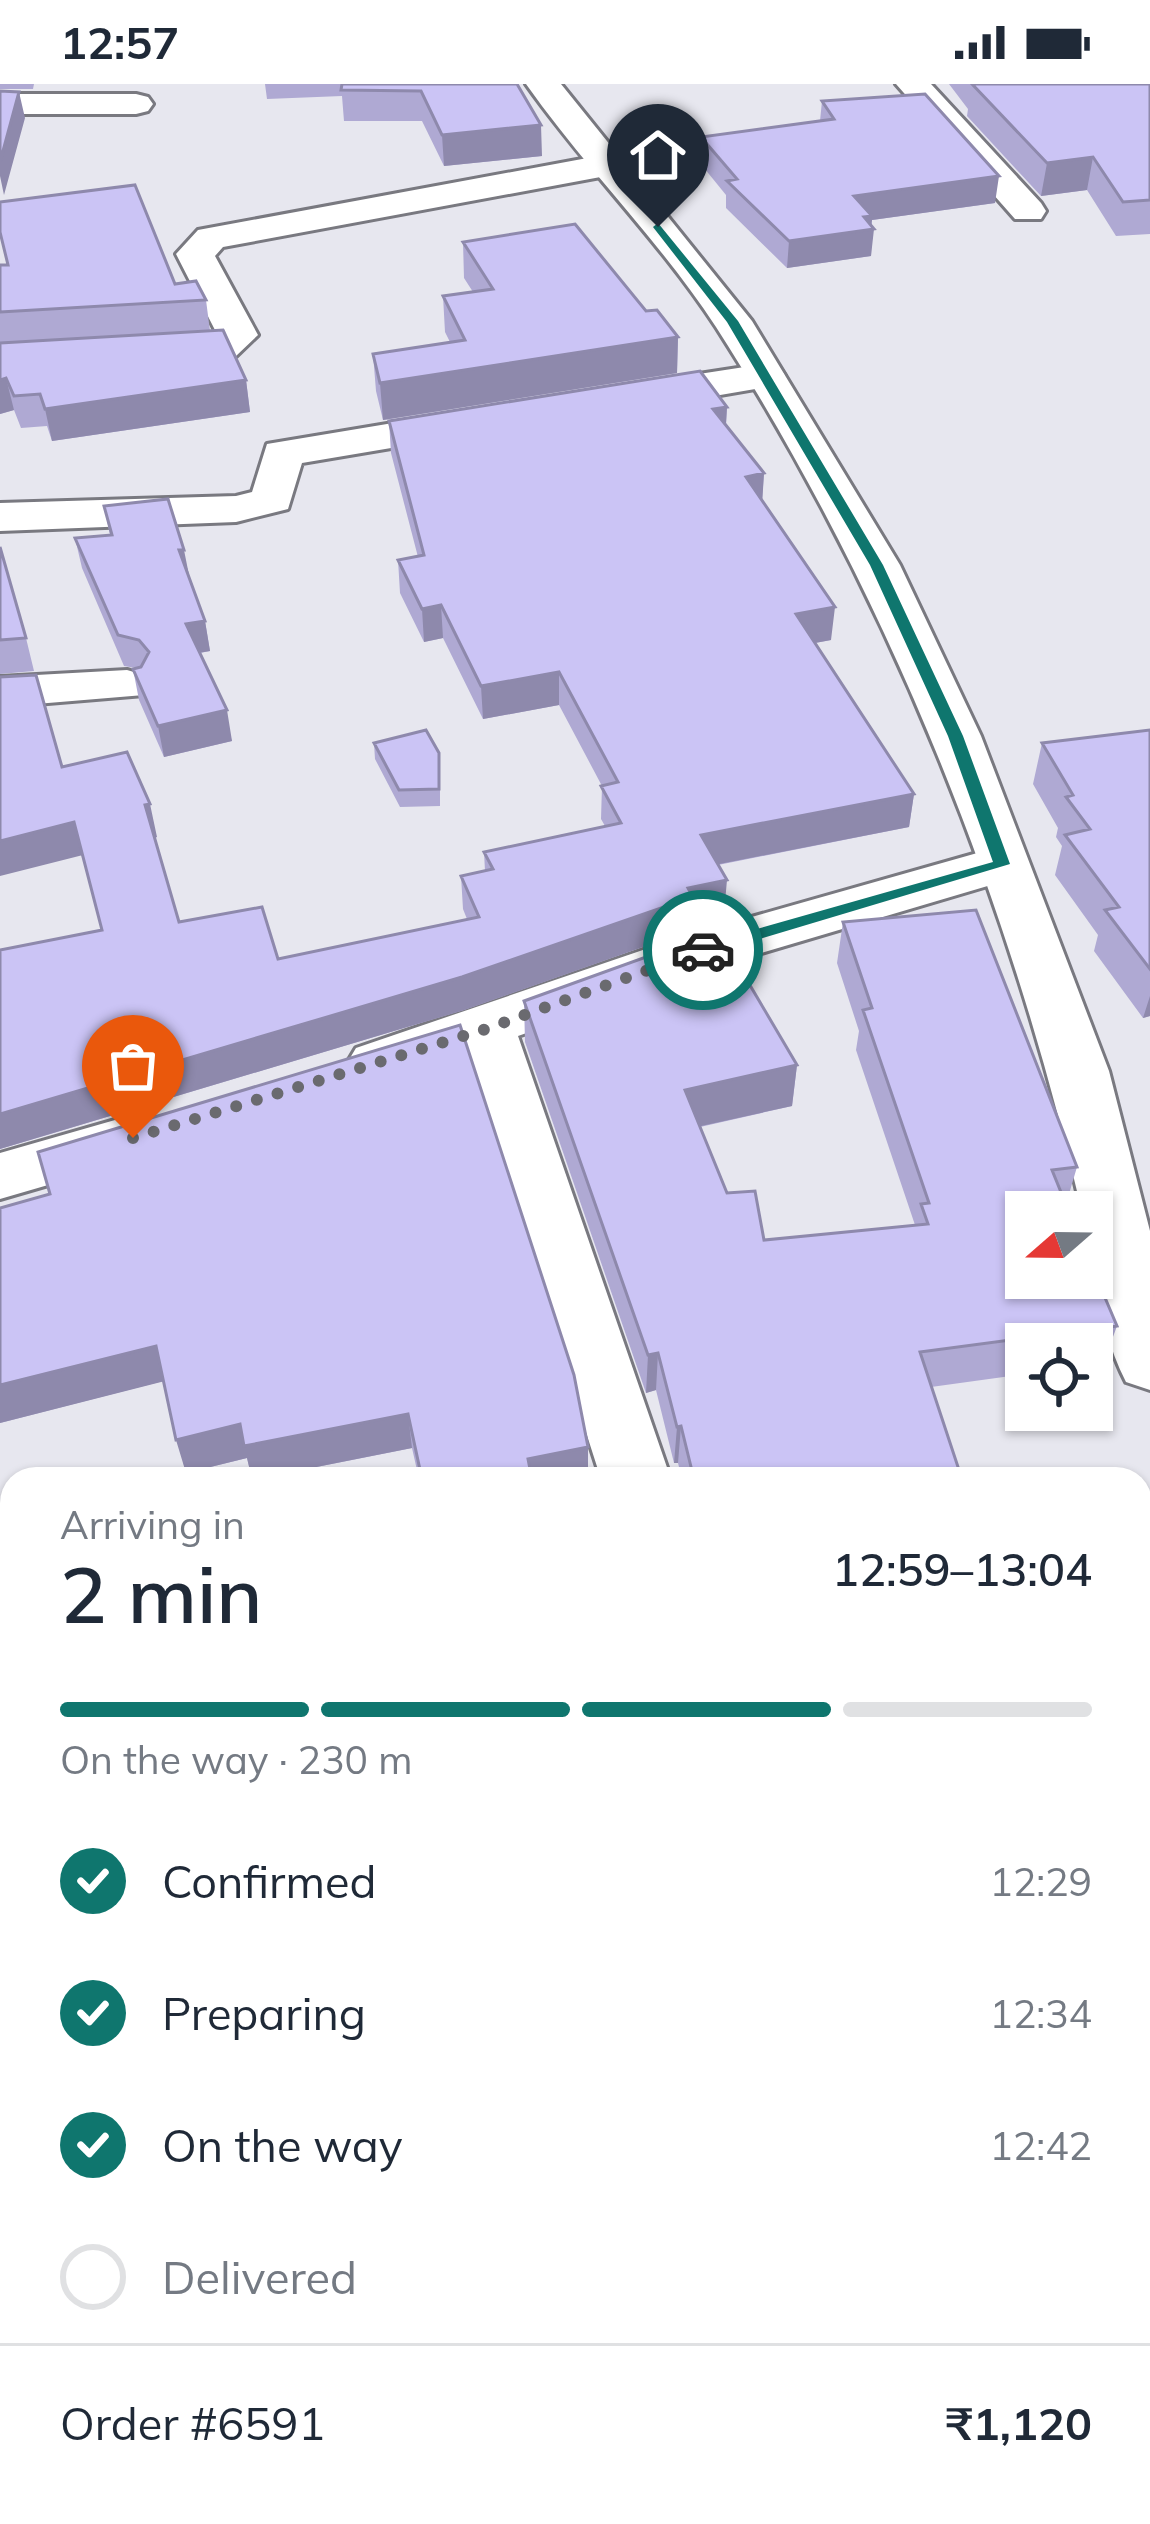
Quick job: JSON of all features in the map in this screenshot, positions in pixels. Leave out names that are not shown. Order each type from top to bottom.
[{"type":"street","points":[[543,84],[732,321],[877,565],[956,736],[1079,1071],[1150,1363]]},
{"type":"street","points":[[914,84],[1028,212]]},
{"type":"street","points":[[0,104],[136,104]]},
{"type":"street","points":[[0,360],[228,345],[238,335],[195,254],[206,241],[610,164]]},
{"type":"street","points":[[581,405],[764,376]]},
{"type":"street","points":[[0,517],[236,508],[272,500],[283,453],[512,416]]},
{"type":"street","points":[[0,692],[127,686]]},
{"type":"street","points":[[332,1077],[486,1029],[701,951],[1002,864]]},
{"type":"street","points":[[486,1029],[632,1467]]},
{"type":"street","points":[[0,1176],[177,1125]]},
{"type":"building","points":[[342,84],[517,84],[541,125],[442,135],[421,91],[341,90]]},
{"type":"building","points":[[972,84],[1150,84],[1150,200],[1123,202],[1093,157],[1047,163]]},
{"type":"building","points":[[0,91],[19,92],[0,162]]},
{"type":"building","points":[[925,94],[999,176],[854,196],[872,216],[864,217],[874,229],[789,241],[727,181],[737,179],[701,137],[834,119],[822,101]]},
{"type":"building","points":[[135,185],[175,284],[196,281],[206,300],[0,312],[0,265],[8,265],[0,232],[0,202]]},
{"type":"building","points":[[575,224],[646,311],[657,310],[678,337],[380,383],[373,354],[465,340],[443,296],[493,289],[463,242]]},
{"type":"building","points":[[223,330],[246,380],[45,409],[40,394],[14,396],[6,378],[0,380],[0,343]]},
{"type":"building","points":[[700,371],[727,407],[713,409],[764,473],[746,477],[835,607],[796,614],[914,794],[701,835],[727,880],[688,888],[693,897],[462,977],[0,1114],[0,950],[102,930],[74,822],[0,841],[0,677],[36,675],[62,767],[127,752],[150,804],[145,805],[179,922],[262,907],[278,959],[479,917],[461,876],[493,869],[484,852],[621,823],[601,786],[618,782],[559,672],[481,686],[441,605],[422,609],[398,560],[424,555],[389,421]]},
{"type":"building","points":[[168,499],[184,550],[179,550],[205,621],[186,624],[227,710],[158,726],[133,669],[141,667],[149,652],[139,640],[118,635],[75,538],[112,535],[104,506]]},
{"type":"building","points":[[0,547],[26,638],[0,640]]},
{"type":"building","points":[[426,730],[439,753],[439,789],[399,790],[374,743]]},
{"type":"building","points":[[1150,730],[1150,969],[1105,910],[1119,907],[1065,835],[1090,829],[1066,797],[1073,795],[1042,743]]},
{"type":"building","points":[[976,910],[1077,1167],[1052,1170],[1060,1191],[1005,1191],[1005,1299],[1106,1299],[1117,1326],[1005,1323],[1005,1341],[920,1352],[958,1467],[691,1467],[658,1353],[648,1355],[524,1001],[718,931],[797,1065],[685,1090],[727,1193],[755,1191],[764,1240],[928,1224],[921,1204],[929,1203],[863,1010],[872,1008],[843,922]]},
{"type":"building","points":[[460,1025],[574,1375],[588,1447],[528,1459],[530,1467],[419,1467],[408,1414],[244,1446],[240,1424],[176,1440],[156,1346],[0,1385],[0,1208],[50,1194],[38,1152]]},
{"type":"way so far","points":[[133,1138],[486,1029],[703,950]]},
{"type":"route","points":[[658,227],[732,321],[877,565],[956,736],[1002,864],[703,950]]}]
